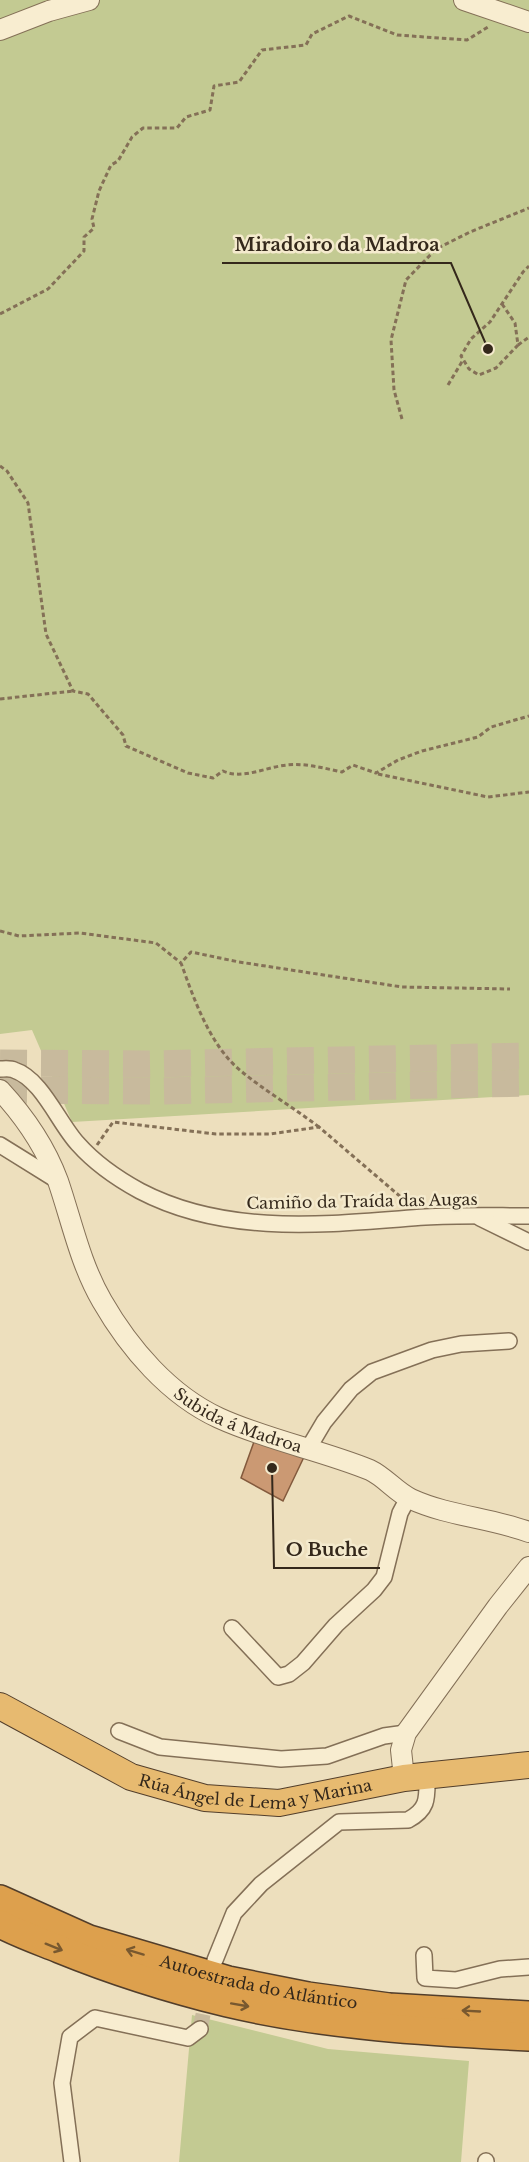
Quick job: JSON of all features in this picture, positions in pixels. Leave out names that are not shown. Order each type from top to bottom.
[{"type":"highway","name":"Rúa Ángel de Lema y Marina","points":[[0,1706],[131,1777],[205,1798],[279,1803],[416,1777],[529,1765]]},
{"type":"highway","name":"Autoestrada do Atlántico","points":[[0,1899],[89,1939],[228,1980],[308,1996],[389,2007],[529,2015]]},
{"type":"highway","name":"Autoestrada do Atlántico","points":[[0,1924],[85,1959],[158,1984],[229,2003],[307,2017],[385,2027],[529,2037]]},
{"type":"street","points":[[0,30],[49,10],[89,0]]},
{"type":"street","points":[[464,0],[529,22]]},
{"type":"street","name":"Camiño da Traída das Augas","points":[[0,1069],[14,1070],[34,1084],[77,1143],[90,1156],[140,1191],[172,1204],[235,1222],[278,1224],[475,1215],[529,1216]]},
{"type":"street","name":"Subida á Madroa","points":[[0,1090],[28,1123],[38,1139],[58,1180],[75,1239],[90,1279],[116,1324],[143,1358],[173,1388],[196,1406],[221,1419],[371,1471],[408,1498],[529,1532]]},
{"type":"street","points":[[0,1145],[58,1180]]},
{"type":"street","points":[[475,1215],[529,1242]]},
{"type":"street","points":[[308,1449],[324,1422],[351,1389],[372,1372],[432,1350],[461,1344],[509,1341]]},
{"type":"street","points":[[232,1628],[278,1677],[289,1674],[303,1663],[336,1625],[374,1590],[384,1577],[400,1513],[408,1498]]},
{"type":"street","points":[[215,1960],[234,1913],[261,1884],[339,1821],[408,1820],[418,1815],[427,1797],[401,1750],[406,1733],[491,1615],[529,1567]]},
{"type":"street","name":"Rúa Ángel de Lema y Marina","points":[[118,1731],[160,1747],[281,1759],[327,1756],[384,1736],[406,1733]]},
{"type":"street","points":[[424,1954],[425,1978],[456,1980],[500,1969],[529,1967]]},
{"type":"street","points":[[72,2162],[62,2083],[70,2037],[95,2018],[188,2038],[200,2029]]},
{"type":"path","points":[[0,314],[48,289],[84,251],[84,237],[94,228],[92,219],[99,191],[111,165],[118,161],[132,137],[143,128],[177,128],[186,117],[210,110],[214,86],[238,82],[262,50],[306,45],[312,34],[349,16],[397,35],[467,40],[492,25]]},
{"type":"path","points":[[402,419],[394,390],[391,340],[406,280],[436,249],[470,232],[529,208]]},
{"type":"path","points":[[529,266],[490,322],[471,339],[461,356],[468,369],[479,375],[496,368],[529,337]]},
{"type":"path","points":[[502,304],[515,323],[518,345]]},
{"type":"path","points":[[448,386],[463,360]]},
{"type":"path","points":[[0,466],[7,471],[28,503],[46,634],[73,691]]},
{"type":"path","points":[[0,699],[73,691],[88,694],[123,735],[126,746],[188,774],[213,778],[223,771],[233,776],[285,765],[308,764],[342,772],[353,765],[376,773],[488,797],[529,792]]},
{"type":"path","points":[[376,773],[398,760],[422,751],[478,737],[491,727],[529,716]]},
{"type":"path","points":[[0,931],[19,936],[80,933],[156,943],[182,963],[195,1002],[212,1036],[239,1070],[320,1127],[424,1217]]},
{"type":"path","points":[[182,963],[191,952],[239,962],[402,987],[510,989]]},
{"type":"path","points":[[90,1156],[113,1122],[216,1134],[270,1134],[320,1127]]},
{"type":"green space","points":[[0,0],[529,0],[529,1095],[72,1122],[32,1030],[0,1034]]},
{"type":"green space","points":[[192,2015],[328,2049],[469,2061],[461,2162],[179,2162]]},
{"type":"building","points":[[255,1439],[304,1457],[283,1501],[241,1478]]},
{"type":"tunnel","points":[[0,1063],[147,1064],[529,1056]]},
{"type":"tunnel","points":[[0,1090],[162,1091],[529,1083]]},
{"type":"tunnel","points":[[200,2029],[208,1991]]},
{"type":"place","name":"Miradoiro da Madroa","points":[[488,349]]},
{"type":"place","name":"O Buche","points":[[272,1468]]}]
